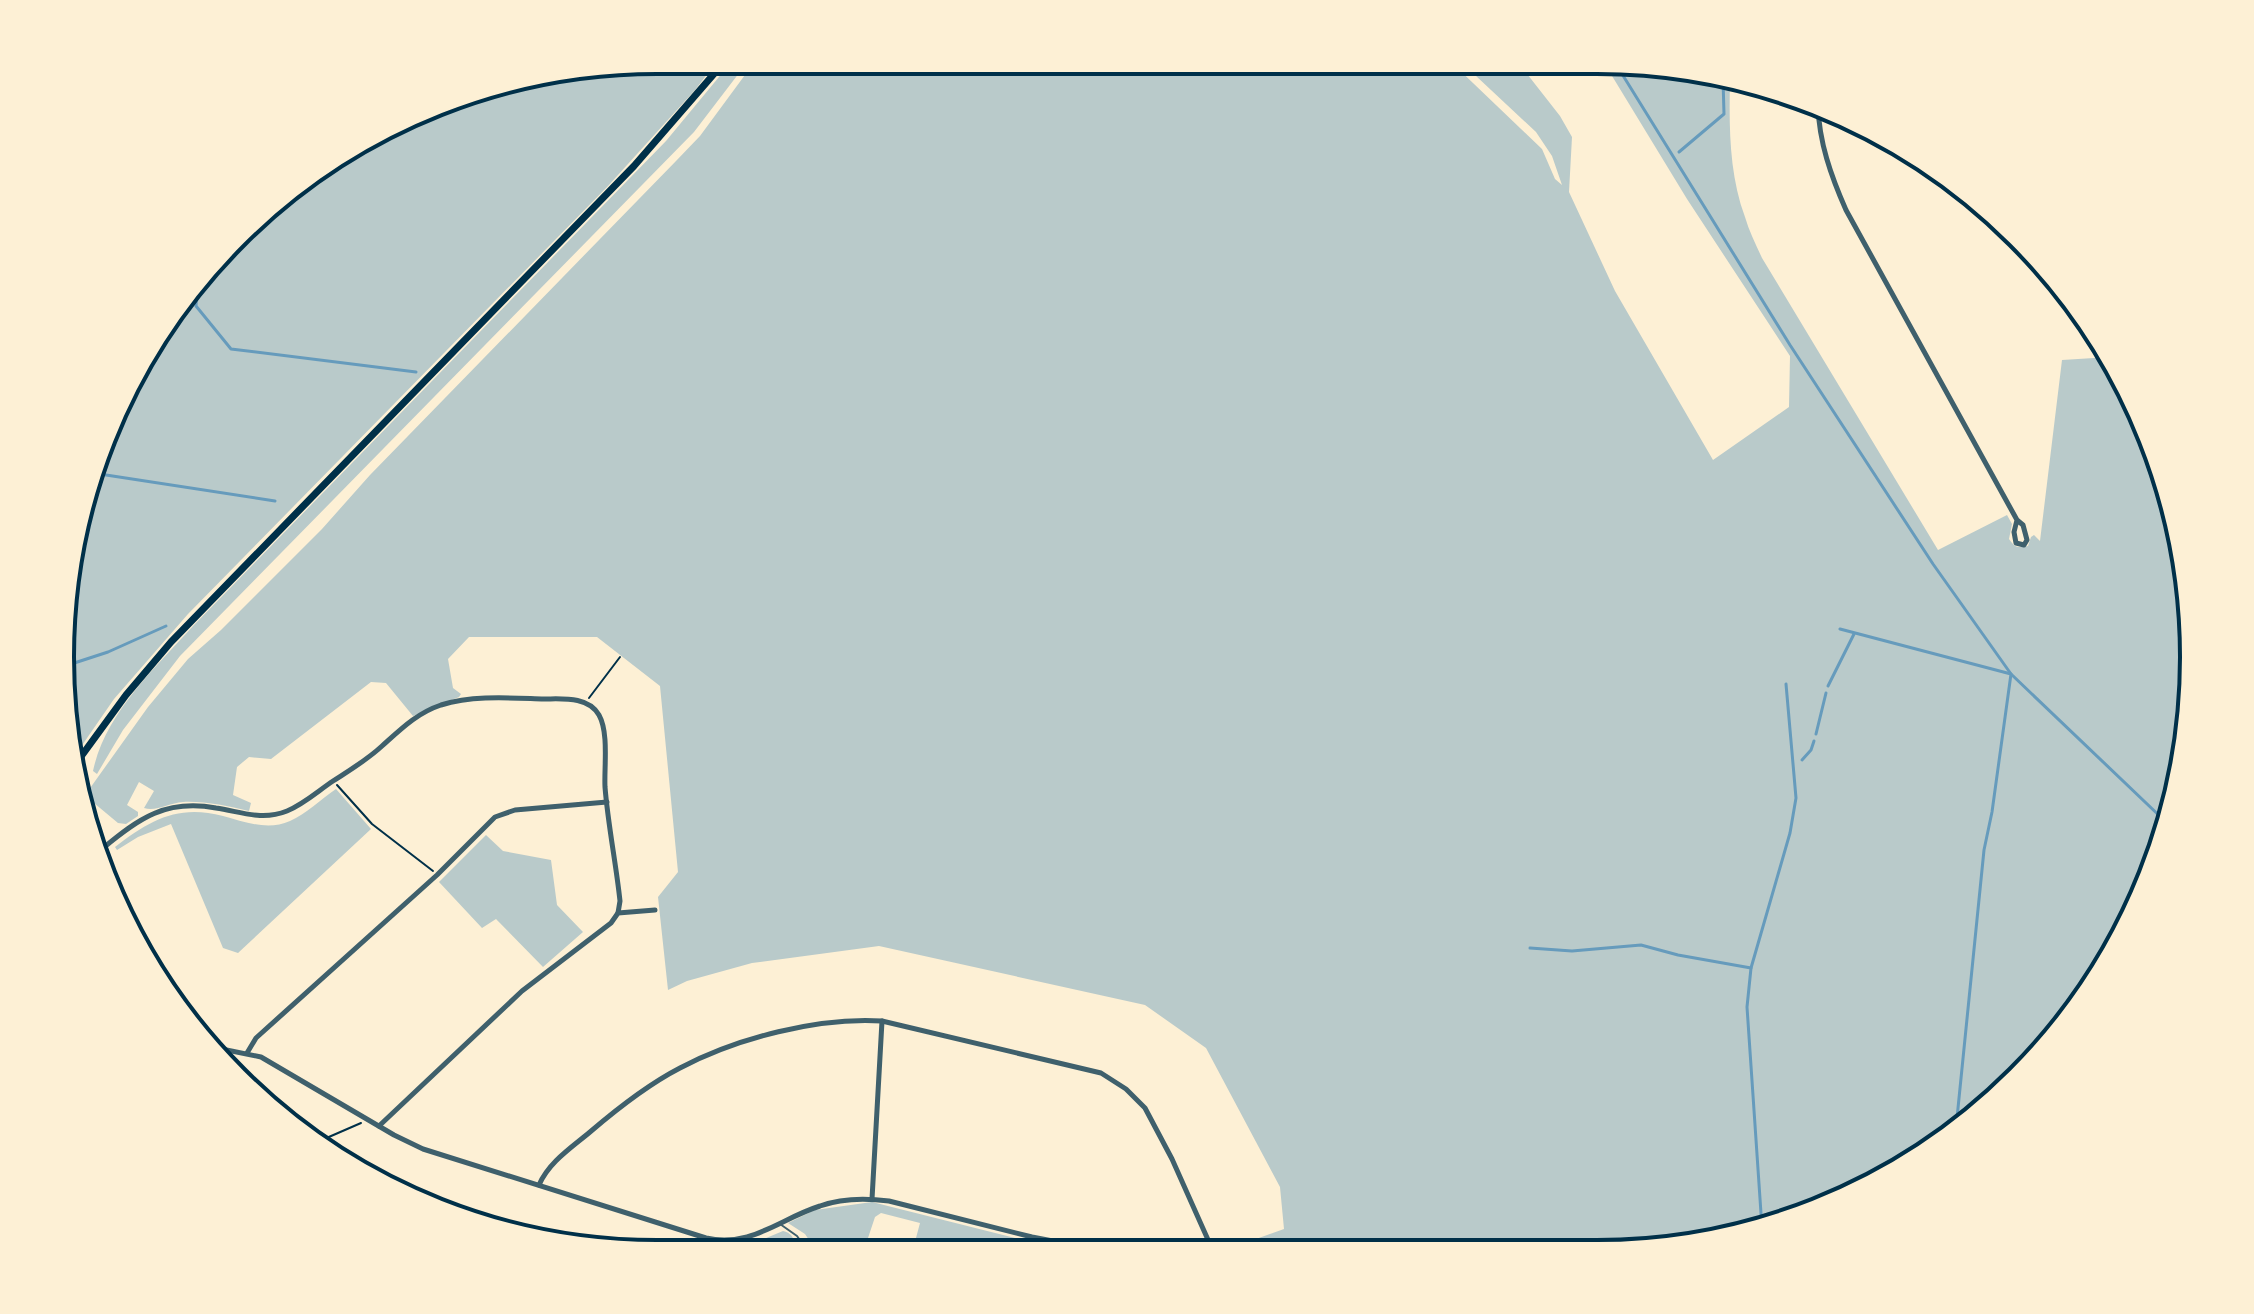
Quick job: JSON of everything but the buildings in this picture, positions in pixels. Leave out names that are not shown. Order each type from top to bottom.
[{"type":"main road","points":[[83,756],[126,695],[171,642],[634,166],[714,74]]},
{"type":"main road","points":[[83,759],[89,748]]},
{"type":"street","points":[[1819,118],[1829,168],[1852,223],[2017,520]]},
{"type":"street","points":[[106,846],[138,820],[176,806],[216,807],[249,817],[287,811],[354,769],[414,718],[441,705],[488,698],[566,699],[585,703],[599,714],[620,901],[618,913],[611,923],[522,991],[379,1126]]},
{"type":"street","points":[[247,1053],[256,1038],[437,875],[485,825],[503,813],[607,802]]},
{"type":"street","points":[[618,913],[655,910]]},
{"type":"street","points":[[539,1185],[554,1162],[613,1112],[680,1068],[719,1051],[769,1036],[844,1021],[882,1021],[1101,1073],[1126,1089],[1145,1108],[1208,1240]]},
{"type":"street","points":[[872,1199],[882,1021]]},
{"type":"street","points":[[227,1050],[247,1053],[271,1063],[423,1149],[720,1240]]},
{"type":"street","points":[[738,1240],[831,1202],[872,1199],[1048,1240]]},
{"type":"lane","points":[[779,1224],[800,1240]]},
{"type":"path","points":[[585,703],[620,657]]},
{"type":"path","points":[[333,781],[372,824],[437,875]]},
{"type":"path","points":[[327,1138],[363,1122]]},
{"type":"shaded area","points":[[707,74],[608,186],[188,614],[114,699],[81,747],[75,695],[75,619],[85,543],[94,506],[118,434],[152,365],[194,302],[245,245],[302,194],[333,172],[365,152],[434,118],[543,85],[619,75]]},
{"type":"shaded area","points":[[721,74],[738,74],[694,132],[180,656],[123,730],[97,774],[93,771],[108,730],[120,711],[193,626],[666,141]]},
{"type":"shaded area","points":[[746,74],[1464,74],[1542,149],[1555,179],[1562,185],[1552,156],[1536,132],[1474,74],[1527,74],[1572,137],[1569,192],[1615,291],[1713,460],[1789,407],[1790,356],[1687,199],[1611,74],[1673,79],[1730,90],[1733,167],[1740,201],[1762,258],[1938,550],[2007,515],[2012,524],[2009,539],[2015,546],[2028,546],[2034,535],[2040,541],[2062,360],[2097,358],[2136,434],[2169,543],[2179,619],[2179,695],[2169,771],[2160,808],[2136,880],[2102,948],[2060,1012],[2035,1041],[1952,1120],[1921,1142],[1855,1180],[1784,1209],[1711,1229],[1635,1239],[1253,1240],[1284,1229],[1280,1187],[1206,1048],[1145,1005],[879,946],[752,963],[687,981],[668,990],[658,897],[678,872],[660,686],[597,637],[469,637],[448,659],[453,688],[461,694],[459,697],[413,716],[386,683],[371,682],[271,759],[249,757],[237,767],[233,795],[251,803],[249,811],[191,802],[144,808],[154,791],[139,782],[127,805],[138,812],[138,816],[126,824],[118,823],[93,804],[89,789],[148,707],[188,659],[322,529],[370,475],[700,136]]},
{"type":"shaded area","points":[[336,789],[371,829],[238,953],[223,948],[171,824],[138,837],[117,850],[115,847],[140,829],[178,813],[207,813],[256,824],[282,824],[302,814]]},
{"type":"shaded area","points":[[486,835],[503,851],[551,860],[557,905],[583,932],[543,967],[496,919],[482,928],[439,882]]},
{"type":"shaded area","points":[[872,1202],[1023,1240],[915,1240],[920,1223],[881,1213],[875,1217],[867,1240],[809,1240],[788,1223],[815,1210]]},
{"type":"shaded area","points":[[783,1231],[794,1239],[794,1240],[761,1240]]},
{"type":"waterway","points":[[1622,75],[1790,345],[1933,564],[2011,674],[2158,814]]},
{"type":"waterway","points":[[1679,152],[1724,114],[1723,88]]},
{"type":"waterway","points":[[196,299],[196,306],[231,349],[416,372]]},
{"type":"waterway","points":[[104,475],[275,501]]},
{"type":"waterway","points":[[74,663],[108,652],[166,626]]},
{"type":"waterway","points":[[1840,629],[2011,674],[1984,850],[1957,1115]]},
{"type":"waterway","points":[[1828,686],[1854,634]]},
{"type":"waterway","points":[[1761,1216],[1747,1007],[1751,968],[1790,833],[1796,798],[1786,684]]},
{"type":"waterway","points":[[1816,734],[1826,693]]},
{"type":"waterway","points":[[1802,760],[1814,741]]},
{"type":"waterway","points":[[1530,948],[1572,951],[1641,945],[1751,968]]}]
